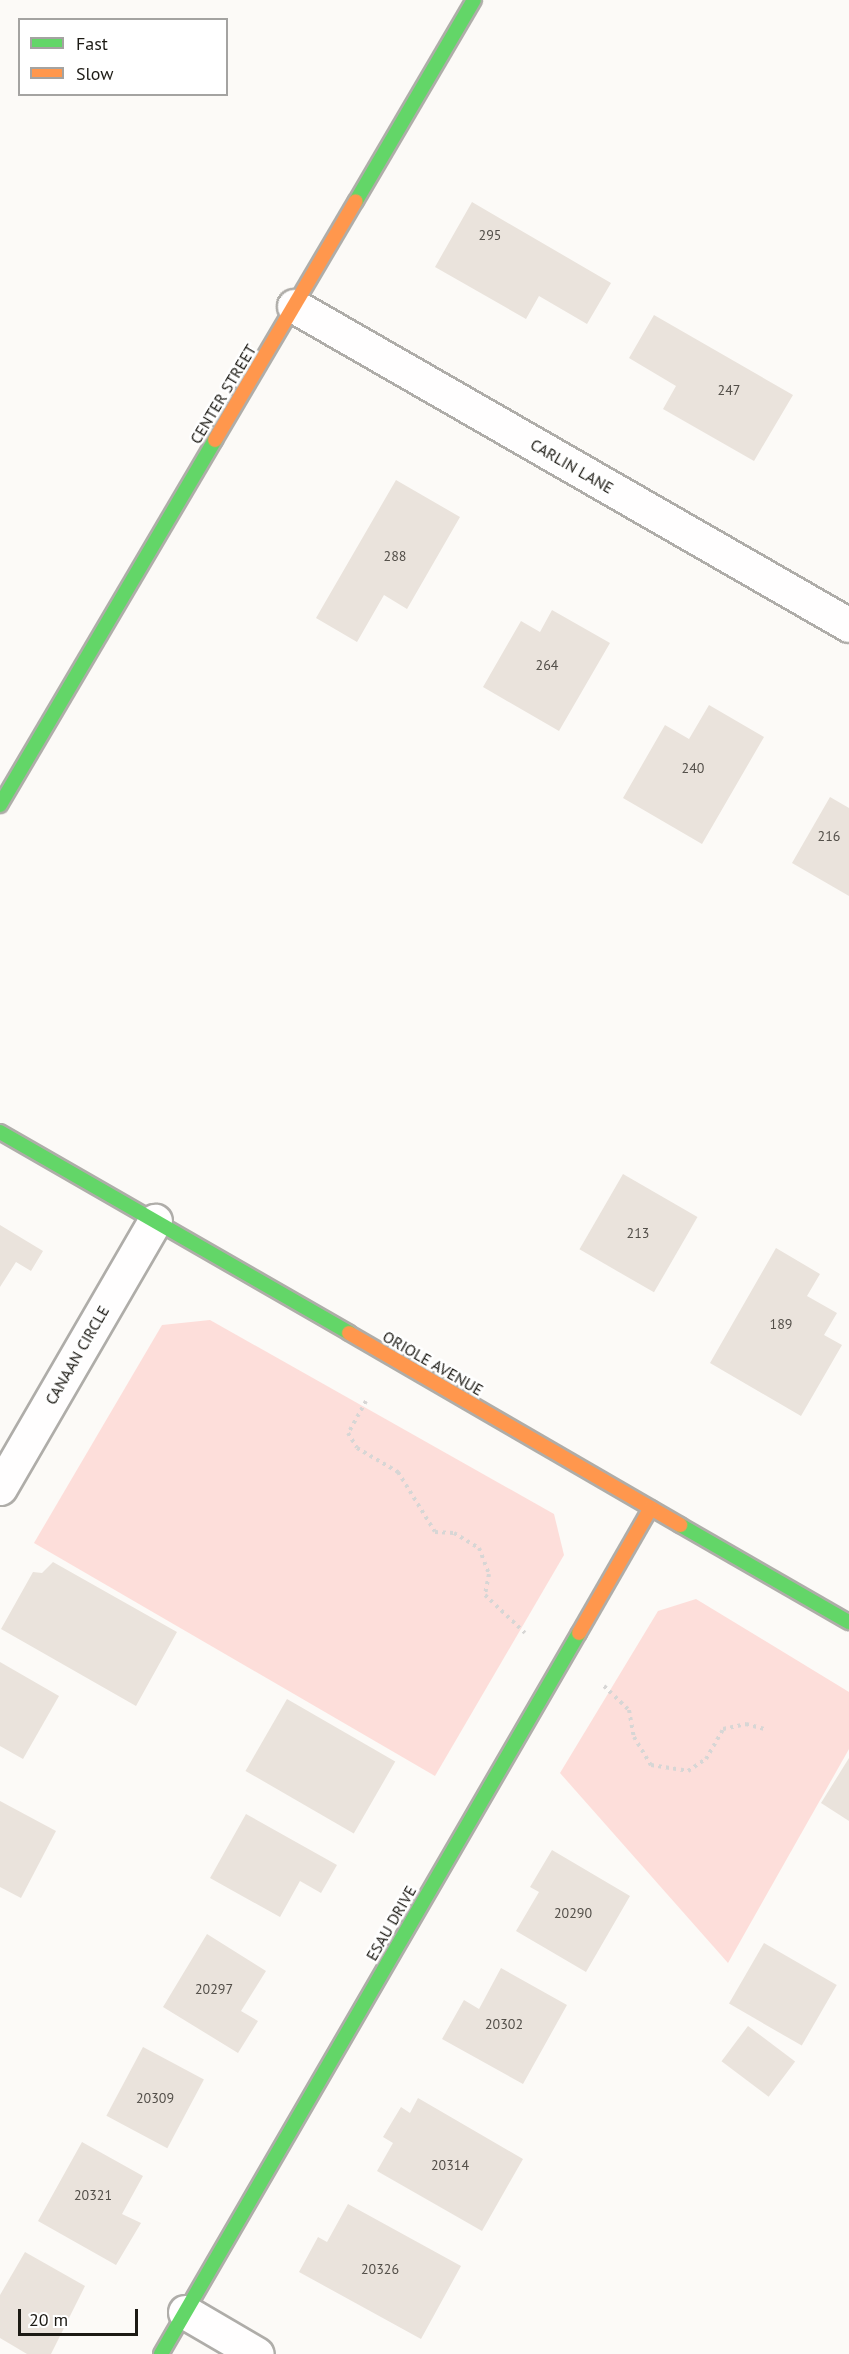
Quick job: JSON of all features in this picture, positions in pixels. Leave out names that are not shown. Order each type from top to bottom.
[{"type":"street","name":"CENTER STREET","points":[[0,805],[474,0]]},
{"type":"street","name":"CARLIN LANE","points":[[294,306],[849,625]]},
{"type":"street","name":"ORIOLE AVENUE","points":[[0,1132],[849,1622]]},
{"type":"street","name":"CANAAN CIRCLE","points":[[0,1488],[154,1221]]},
{"type":"street","name":"ESAU DRIVE","points":[[161,2354],[651,1508]]},
{"type":"street","points":[[185,2312],[257,2354]]},
{"type":"path","points":[[366,1401],[348,1433],[357,1448],[398,1472],[435,1532],[454,1533],[479,1548],[489,1574],[485,1595],[525,1633]]},
{"type":"path","points":[[604,1686],[629,1710],[634,1737],[651,1766],[688,1771],[706,1760],[723,1729],[746,1724],[765,1729]]},
{"type":"shaded area","points":[[210,1320],[554,1514],[564,1555],[435,1776],[34,1543],[162,1325]]},
{"type":"shaded area","points":[[696,1599],[849,1692],[849,1749],[728,1963],[560,1773],[658,1611]]},
{"type":"building","points":[[472,202],[611,283],[587,324],[539,296],[526,319],[435,267]]},
{"type":"building","points":[[654,315],[793,395],[754,461],[663,409],[676,386],[629,358]]},
{"type":"building","points":[[396,480],[460,517],[407,609],[384,595],[357,642],[316,618]]},
{"type":"building","points":[[552,610],[610,643],[559,731],[483,687],[521,621],[540,632]]},
{"type":"building","points":[[709,705],[764,737],[702,844],[623,798],[665,725],[689,739]]},
{"type":"building","points":[[830,797],[849,808],[849,896],[792,863]]},
{"type":"building","points":[[623,1174],[697,1217],[654,1292],[580,1249]]},
{"type":"building","points":[[0,1225],[43,1251],[31,1271],[16,1262],[0,1287]]},
{"type":"building","points":[[776,1248],[820,1274],[807,1296],[837,1313],[824,1335],[842,1345],[801,1416],[710,1363]]},
{"type":"building","points":[[53,1562],[177,1632],[136,1706],[1,1629],[33,1572],[42,1573]]},
{"type":"building","points":[[0,1662],[59,1696],[23,1759],[0,1746]]},
{"type":"building","points":[[287,1699],[395,1762],[354,1833],[246,1771]]},
{"type":"building","points":[[849,1758],[849,1821],[821,1803]]},
{"type":"building","points":[[0,1801],[56,1831],[21,1898],[0,1887]]},
{"type":"building","points":[[246,1814],[337,1865],[321,1893],[300,1881],[280,1917],[210,1878]]},
{"type":"building","points":[[552,1850],[630,1896],[586,1972],[516,1931],[539,1892],[530,1887]]},
{"type":"building","points":[[207,1934],[266,1971],[241,2011],[258,2021],[238,2053],[163,2007]]},
{"type":"building","points":[[764,1943],[837,1985],[802,2046],[729,2004]]},
{"type":"building","points":[[501,1968],[567,2005],[523,2084],[442,2039],[464,2000],[479,2009]]},
{"type":"building","points":[[748,2026],[795,2062],[769,2097],[722,2061]]},
{"type":"building","points":[[143,2047],[204,2079],[167,2148],[106,2116]]},
{"type":"building","points":[[418,2098],[523,2159],[482,2231],[377,2171],[393,2143],[383,2137],[401,2107],[410,2113]]},
{"type":"building","points":[[82,2142],[143,2176],[122,2214],[141,2223],[116,2265],[38,2221]]},
{"type":"building","points":[[348,2204],[461,2266],[421,2339],[299,2272],[318,2237],[327,2242]]},
{"type":"building","points":[[25,2252],[85,2286],[51,2354],[27,2354],[0,2338],[0,2295]]},
{"type":"traffic: fast","points":[[356,201],[474,0]]},
{"type":"traffic: fast","points":[[0,805],[215,440]]},
{"type":"traffic: fast","points":[[0,1132],[349,1333]]},
{"type":"traffic: fast","points":[[680,1525],[849,1622]]},
{"type":"traffic: fast","points":[[161,2354],[579,1633]]},
{"type":"traffic: slow","points":[[215,440],[356,201]]},
{"type":"traffic: slow","points":[[349,1333],[680,1525]]},
{"type":"traffic: slow","points":[[579,1633],[651,1508]]}]
